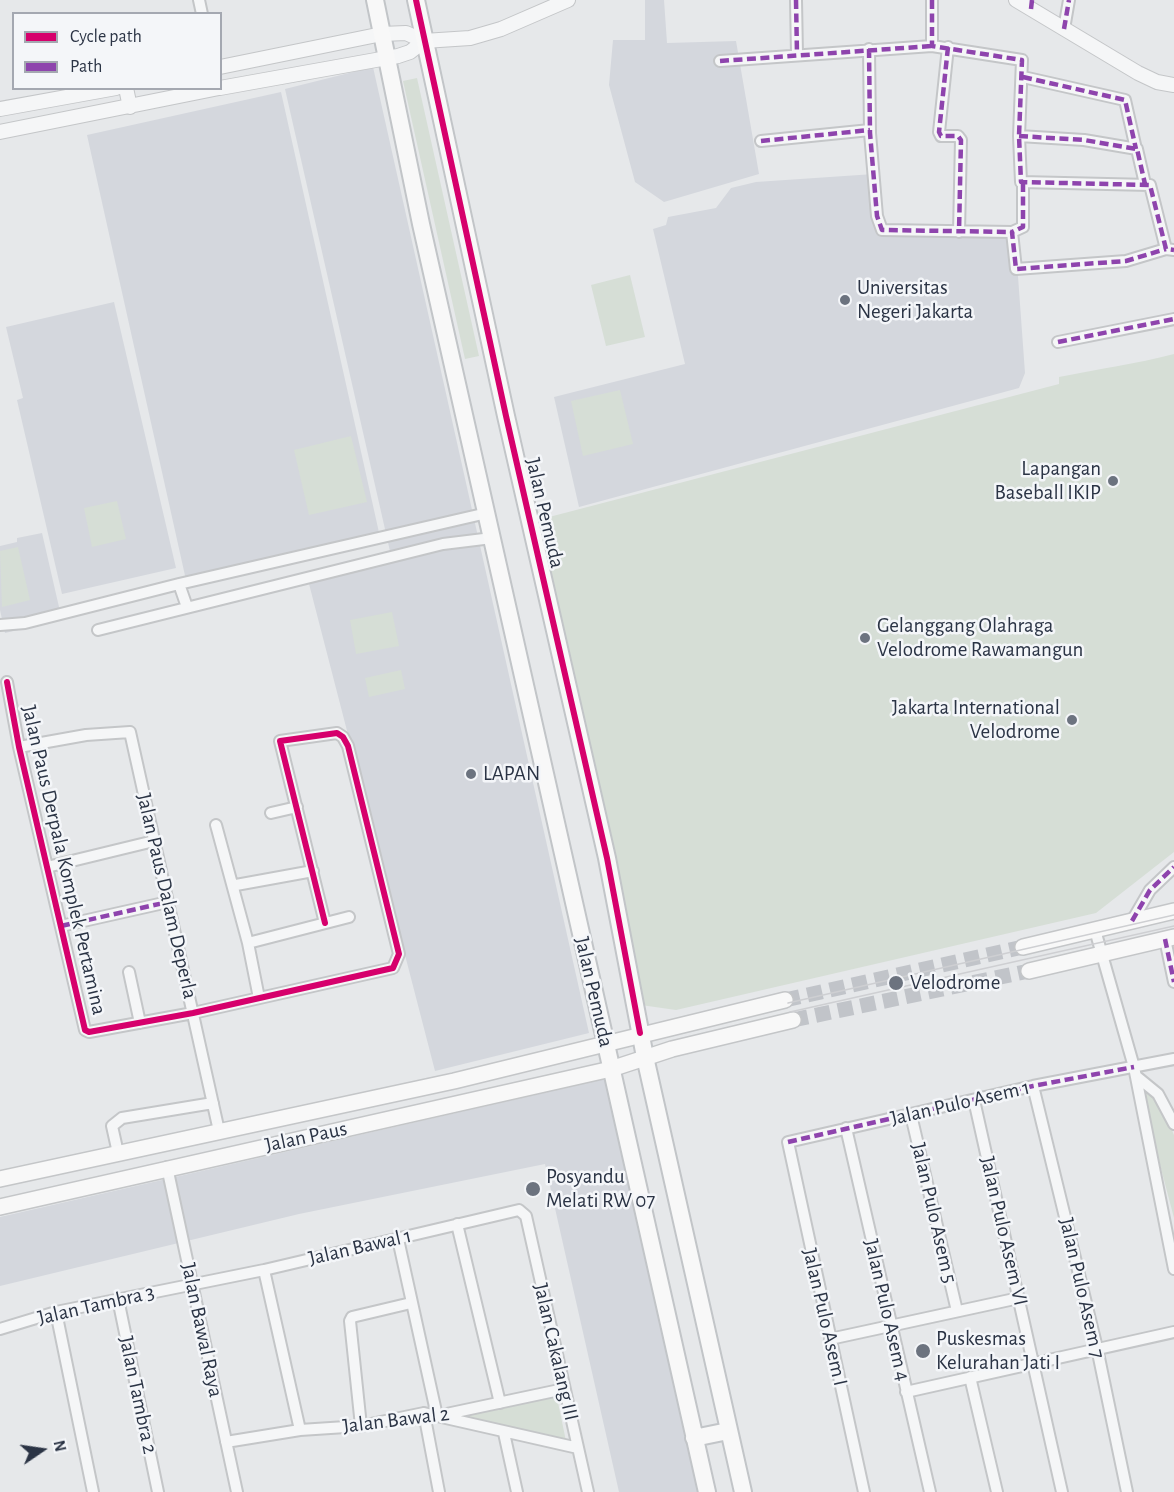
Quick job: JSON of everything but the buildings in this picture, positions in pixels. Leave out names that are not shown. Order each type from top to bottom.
[{"type":"main road","name":"Jalan Pemuda","points":[[375,0],[492,538],[707,1492]]},
{"type":"main road","name":"Jalan Pemuda","points":[[416,0],[506,416],[607,858],[645,1057],[743,1492]]},
{"type":"main road","points":[[1023,947],[1174,911]]},
{"type":"main road","points":[[1029,971],[1169,938]]},
{"type":"main road","name":"Jalan Paus","points":[[0,1179],[454,1081],[605,1044],[640,1033],[785,999]]},
{"type":"main road","name":"Jalan Paus","points":[[0,1204],[611,1069],[645,1057],[793,1020]]},
{"type":"main road","points":[[694,1438],[728,1431]]},
{"type":"street","points":[[222,67],[382,34],[406,33],[424,40],[470,38],[501,29],[568,0]]},
{"type":"street","points":[[796,0],[797,54]]},
{"type":"street","points":[[932,0],[932,46]]},
{"type":"street","points":[[1016,0],[1032,4],[1065,29],[1138,73],[1157,82],[1174,85]]},
{"type":"street","points":[[1065,29],[1069,0]]},
{"type":"street","points":[[222,88],[386,58],[410,52],[424,40]]},
{"type":"street","points":[[720,61],[797,54],[869,49],[932,46],[1018,58],[1023,65],[1019,175],[1023,183],[1023,227],[1012,232],[882,230],[877,216],[870,130],[869,49]]},
{"type":"street","points":[[948,47],[939,132],[941,136],[958,136],[961,140],[959,232]]},
{"type":"street","points":[[1023,77],[1125,100],[1136,149],[1140,153],[1145,184]]},
{"type":"street","points":[[0,109],[105,90]]},
{"type":"street","points":[[126,90],[130,107]]},
{"type":"street","points":[[0,132],[211,90]]},
{"type":"street","points":[[761,141],[870,130]]},
{"type":"street","points":[[1019,136],[1084,140],[1136,149]]},
{"type":"street","points":[[1012,232],[1016,269],[1126,261],[1170,249],[1153,188],[1145,184],[1023,183]]},
{"type":"street","points":[[1058,342],[1174,319]]},
{"type":"street","points":[[0,626],[25,623],[179,584],[487,513]]},
{"type":"street","points":[[447,521],[453,542]]},
{"type":"street","points":[[98,630],[453,542],[492,538]]},
{"type":"street","points":[[179,584],[187,607]]},
{"type":"street","name":"Jalan Paus Derpala Komplek Pertamina","points":[[7,682],[19,747],[85,1030],[89,1032],[193,1013],[393,968],[399,954],[343,737],[337,734],[280,741],[326,923]]},
{"type":"street","name":"Jalan Paus Dalam Deperla","points":[[19,747],[86,735],[130,732],[219,1131]]},
{"type":"street","points":[[271,813],[297,807]]},
{"type":"street","points":[[216,825],[248,943],[259,998]]},
{"type":"street","points":[[47,867],[154,841]]},
{"type":"street","points":[[1132,921],[1150,890],[1174,867]]},
{"type":"street","points":[[233,888],[236,885],[313,871]]},
{"type":"street","points":[[62,926],[168,902]]},
{"type":"street","points":[[248,943],[349,916]]},
{"type":"street","points":[[1095,930],[1135,1072],[1174,1269]]},
{"type":"street","points":[[1169,938],[1174,982]]},
{"type":"street","points":[[129,972],[140,1023]]},
{"type":"street","name":"Jalan Pulo Asem 1","points":[[788,1142],[1034,1086],[1135,1072],[1174,1059]]},
{"type":"street","points":[[1135,1072],[1158,1094],[1174,1124]]},
{"type":"street","name":"Jalan Pulo Asem 7","points":[[1034,1086],[1097,1348],[1127,1492]]},
{"type":"street","name":"Jalan Pulo Asem VI","points":[[974,1100],[1062,1492]]},
{"type":"street","points":[[118,1153],[112,1126],[122,1118],[213,1103]]},
{"type":"street","name":"Jalan Pulo Asem 5","points":[[911,1115],[957,1311]]},
{"type":"street","name":"Jalan Pulo Asem 4","points":[[846,1128],[930,1492]]},
{"type":"street","name":"Jalan Pulo Asem I","points":[[788,1142],[787,1146],[864,1492]]},
{"type":"street","name":"Jalan Bawal Raya","points":[[167,1167],[237,1492]]},
{"type":"street","name":"Jalan Bawal 1","points":[[193,1284],[398,1239],[517,1209],[524,1212]]},
{"type":"street","name":"Jalan Cakalang III","points":[[524,1212],[588,1492]]},
{"type":"street","points":[[457,1224],[500,1403]]},
{"type":"street","points":[[398,1239],[437,1416],[578,1448]]},
{"type":"street","points":[[264,1270],[300,1430]]},
{"type":"street","name":"Jalan Tambra 3","points":[[0,1329],[56,1312],[193,1284]]},
{"type":"street","points":[[830,1339],[1019,1298]]},
{"type":"street","name":"Jalan Tambra 2","points":[[118,1299],[158,1492]]},
{"type":"street","points":[[362,1426],[350,1320],[352,1317],[411,1303]]},
{"type":"street","points":[[56,1312],[93,1492]]},
{"type":"street","points":[[906,1392],[1174,1332]]},
{"type":"street","points":[[970,1377],[997,1492]]},
{"type":"street","name":"Jalan Bawal 2","points":[[226,1442],[300,1430],[362,1426],[424,1413],[437,1416],[564,1389]]},
{"type":"street","points":[[424,1413],[439,1492]]},
{"type":"street","points":[[504,1433],[516,1492]]},
{"type":"shaded area","points":[[645,0],[664,0],[667,43],[736,41],[759,174],[664,202],[635,182],[609,85],[613,40],[645,40]]},
{"type":"shaded area","points":[[373,67],[589,1033],[435,1071],[308,580],[392,560],[285,89]]},
{"type":"shaded area","points":[[417,78],[479,356],[465,359],[403,81]]},
{"type":"shaded area","points":[[281,92],[380,537],[186,580],[87,135]]},
{"type":"shaded area","name":"Universitas Negeri Jakarta","points":[[874,174],[878,233],[1015,235],[1025,373],[1019,388],[579,507],[554,397],[685,364],[653,229],[666,225],[668,217],[716,208],[731,188],[756,182]]},
{"type":"shaded area","points":[[630,275],[645,337],[606,346],[591,285]]},
{"type":"shaded area","points":[[114,302],[176,568],[62,594],[17,400],[23,398],[6,327]]},
{"type":"shaded area","name":"Gelanggang Olahraga Velodrome Rawamangun","points":[[1174,354],[1174,852],[1096,913],[676,1010],[634,1004],[530,522],[1059,384],[1059,377]]},
{"type":"shaded area","points":[[620,390],[633,444],[583,456],[571,401]]},
{"type":"shaded area","points":[[351,436],[367,502],[309,515],[294,450]]},
{"type":"shaded area","points":[[117,501],[126,539],[92,547],[84,508]]},
{"type":"shaded area","points":[[42,533],[62,620],[5,633],[0,610],[0,546],[17,542],[17,538]]},
{"type":"shaded area","points":[[18,547],[30,600],[2,607],[0,551]]},
{"type":"shaded area","points":[[392,612],[399,646],[356,654],[350,620]]},
{"type":"shaded area","points":[[401,670],[405,689],[369,697],[365,678]]},
{"type":"shaded area","points":[[609,1078],[702,1492],[619,1492],[545,1164],[299,1214],[0,1286],[0,1217]]},
{"type":"shaded area","points":[[1138,1081],[1159,1101],[1174,1135],[1174,1218]]},
{"type":"shaded area","points":[[556,1393],[566,1441],[454,1419]]},
{"type":"tunnel","points":[[785,1000],[1023,947]]},
{"type":"tunnel","points":[[793,1020],[1029,971]]},
{"type":"tram line","points":[[788,1003],[1174,915]]},
{"type":"tram line","points":[[790,1012],[1174,926]]},
{"type":"marked path","points":[[796,0],[797,54]]},
{"type":"marked path","points":[[932,0],[932,46],[1022,60],[1019,136],[1021,182],[1150,185],[1166,249],[1174,250]]},
{"type":"marked path","points":[[1031,9],[1032,0]]},
{"type":"marked path","points":[[1064,29],[1069,0]]},
{"type":"marked path","points":[[720,61],[932,46]]},
{"type":"marked path","points":[[948,47],[939,132],[941,136],[958,136],[961,140],[959,232]]},
{"type":"marked path","points":[[869,49],[870,133],[877,216],[882,230],[1012,232]]},
{"type":"marked path","points":[[1023,77],[1125,100],[1136,149]]},
{"type":"marked path","points":[[761,141],[870,130]]},
{"type":"marked path","points":[[1019,136],[1084,140],[1137,149],[1145,184]]},
{"type":"marked path","points":[[1023,183],[1023,227],[1012,232],[1016,269],[1126,261],[1166,249]]},
{"type":"marked path","points":[[1058,342],[1174,319]]},
{"type":"marked path","points":[[1132,921],[1150,890],[1174,867]]},
{"type":"marked path","points":[[61,926],[168,902]]},
{"type":"marked path","points":[[1165,939],[1174,982]]},
{"type":"marked path","points":[[788,1142],[1033,1086],[1134,1067]]},
{"type":"cycle path","points":[[416,0],[506,416],[607,858],[640,1033]]},
{"type":"cycle path","points":[[7,682],[19,747],[85,1030],[89,1032],[193,1013],[393,968],[399,954],[348,746],[343,737],[337,733],[280,741],[325,923]]},
{"type":"place","name":"Universitas Negeri Jakarta","points":[[845,300]]},
{"type":"place","name":"Lapangan Baseball IKIP","points":[[1113,481]]},
{"type":"place","name":"Gelanggang Olahraga Velodrome Rawamangun","points":[[865,638]]},
{"type":"place","name":"Jakarta International Velodrome","points":[[1072,720]]},
{"type":"place","name":"LAPAN","points":[[471,774]]},
{"type":"place","name":"Velodrome","points":[[896,983]]},
{"type":"place","name":"Posyandu Melati RW 07","points":[[533,1189]]},
{"type":"place","name":"Puskesmas Kelurahan Jati I","points":[[923,1351]]}]
